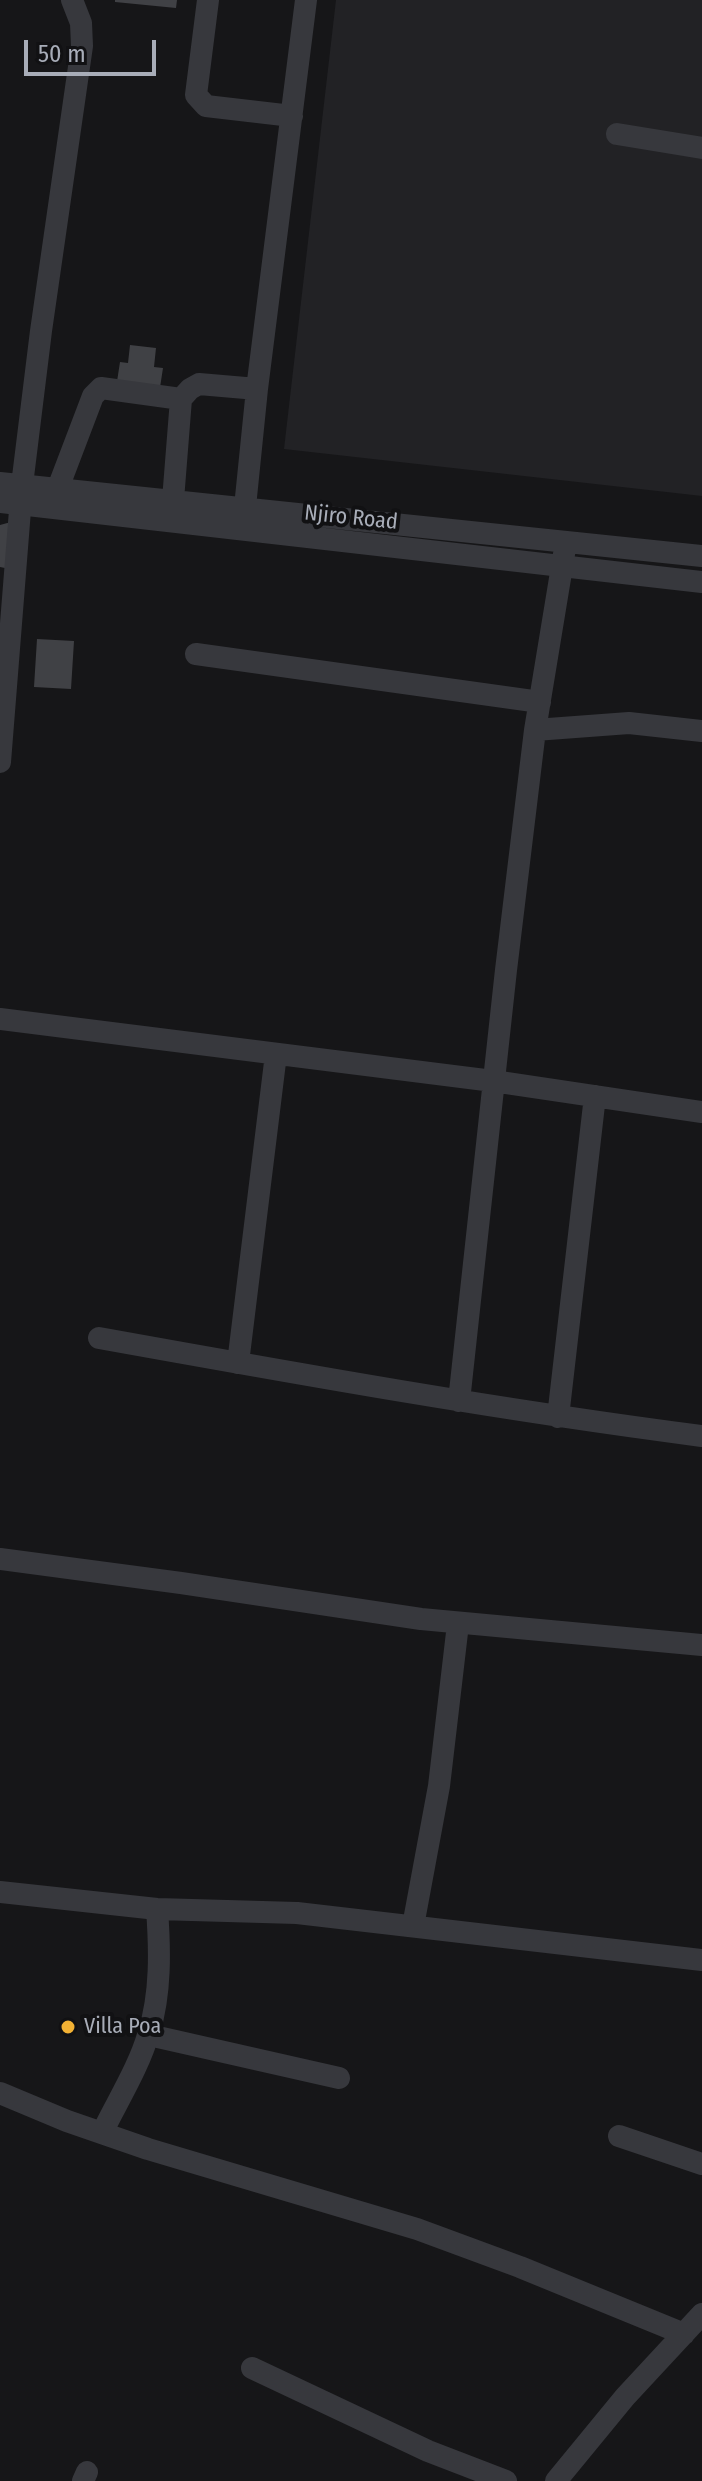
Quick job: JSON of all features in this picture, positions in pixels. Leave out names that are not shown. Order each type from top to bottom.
[{"type":"street","points":[[0,762],[11,493],[41,331],[82,46],[81,23],[72,0]]},
{"type":"street","points":[[208,0],[196,95],[200,102],[206,106],[292,116]]},
{"type":"street","points":[[245,507],[306,0]]},
{"type":"street","points":[[617,134],[702,148]]},
{"type":"street","points":[[173,500],[181,399],[199,384],[257,389]]},
{"type":"street","points":[[58,488],[93,396],[101,388],[181,399]]},
{"type":"street","name":"Njiro Road","points":[[11,493],[58,488],[702,556]]},
{"type":"street","points":[[11,493],[702,582]]},
{"type":"street","points":[[459,1401],[535,730],[566,542]]},
{"type":"street","points":[[196,654],[540,702]]},
{"type":"street","points":[[535,730],[629,723],[702,731]]},
{"type":"street","points":[[0,1019],[493,1081],[702,1112]]},
{"type":"street","points":[[238,1363],[276,1054]]},
{"type":"street","points":[[558,1417],[595,1096]]},
{"type":"street","points":[[99,1338],[459,1401],[702,1436]]},
{"type":"street","points":[[0,1559],[458,1624],[702,1645]]},
{"type":"street","points":[[413,1926],[439,1786],[458,1624]]},
{"type":"street","points":[[0,1892],[157,1909],[297,1913],[702,1960]]},
{"type":"street","points":[[102,2133],[149,2035],[160,1949],[157,1909]]},
{"type":"street","points":[[149,2035],[339,2078]]},
{"type":"street","points":[[0,2093],[102,2133],[226,2174],[417,2229],[684,2334]]},
{"type":"street","points":[[619,2136],[702,2164]]},
{"type":"street","points":[[556,2481],[625,2397],[702,2314]]},
{"type":"street","points":[[252,2368],[428,2451],[506,2481]]},
{"type":"shaded area","points":[[336,0],[702,0],[702,496],[284,449]]},
{"type":"building","points":[[115,0],[177,0],[176,8]]},
{"type":"building","points":[[130,345],[156,348],[154,367],[163,368],[159,394],[116,388],[120,362],[128,363]]},
{"type":"building","points":[[11,522],[5,568],[0,567],[0,525]]},
{"type":"building","points":[[37,639],[74,641],[71,689],[34,687]]},
{"type":"place","name":"Villa Poa","points":[[68,2027]]}]
